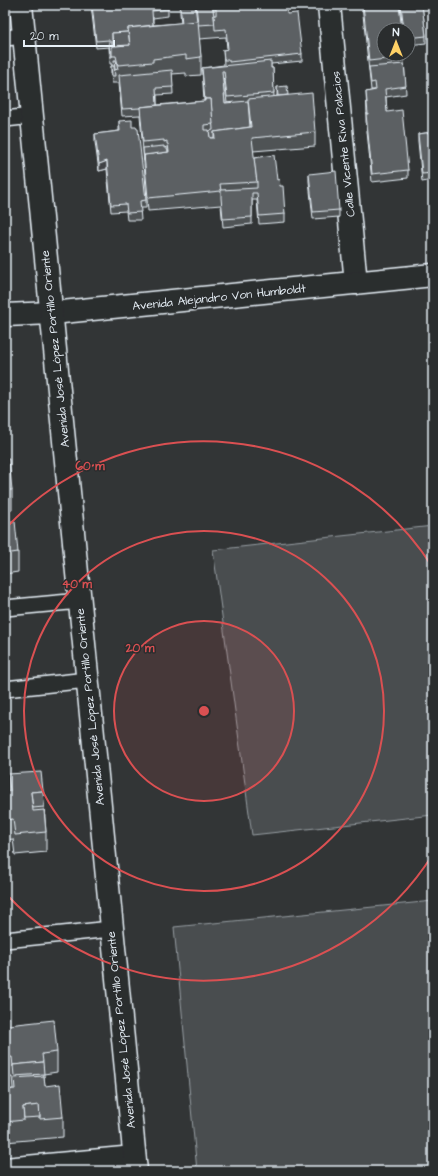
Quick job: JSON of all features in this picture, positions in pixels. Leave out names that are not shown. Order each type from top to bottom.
[{"type":"main road","name":"Avenida José López Portillo Oriente","points":[[21,5],[15,37],[32,116],[135,1164]]},
{"type":"main road","name":"Calle Vicente Riva Palacios","points":[[329,5],[356,283]]},
{"type":"main road","name":"Avenida Alejandro Von Humboldt","points":[[5,315],[52,313],[433,275]]},
{"type":"main road","points":[[5,1169],[135,1164]]},
{"type":"lane","points":[[5,119],[32,116]]},
{"type":"lane","points":[[5,608],[80,601]]},
{"type":"lane","points":[[5,689],[87,680]]},
{"type":"lane","points":[[5,940],[111,929]]},
{"type":"shaded area","points":[[433,526],[433,815],[252,835],[213,550]]},
{"type":"shaded area","points":[[433,901],[433,1171],[197,1171],[174,927]]},
{"type":"building","points":[[92,5],[168,5],[168,9],[152,11],[153,25],[128,28],[128,32],[112,33],[112,57],[110,57],[109,40],[96,41]]},
{"type":"building","points":[[195,5],[197,21],[182,23],[180,6]]},
{"type":"building","points":[[196,5],[216,5],[216,9],[213,9],[215,24],[198,25]]},
{"type":"building","points":[[216,5],[287,5],[287,14],[297,13],[302,54],[229,62],[229,60],[224,60],[223,50],[228,49],[226,29],[215,30],[214,15],[216,15]]},
{"type":"building","points":[[363,5],[399,5],[401,22],[376,22],[376,60],[369,61]]},
{"type":"building","points":[[401,5],[422,5],[426,36],[416,37],[416,22],[403,22]]},
{"type":"building","points":[[198,21],[201,57],[186,59],[186,55],[153,59],[153,62],[118,65],[116,56],[112,56],[112,46],[130,45],[128,28]]},
{"type":"building","points":[[128,32],[130,45],[113,46],[112,33]]},
{"type":"building","points":[[114,60],[116,60],[118,69],[115,70]]},
{"type":"building","points":[[271,61],[271,68],[273,68],[274,93],[227,97],[224,71],[222,71],[225,103],[248,101],[250,127],[214,132],[214,138],[210,138],[209,131],[213,130],[211,99],[205,99],[205,101],[202,68]]},
{"type":"building","points":[[404,64],[406,86],[385,89],[387,112],[402,110],[408,170],[372,174],[366,114],[368,114],[366,92],[376,90],[375,82],[371,83],[369,67]]},
{"type":"building","points":[[111,66],[114,66],[115,76],[112,76]]},
{"type":"building","points":[[172,70],[173,87],[156,88],[157,105],[122,109],[119,75]]},
{"type":"building","points":[[287,86],[288,95],[278,96],[277,87]]},
{"type":"building","points":[[312,93],[315,132],[252,138],[257,182],[220,184],[221,191],[148,198],[144,155],[169,152],[167,141],[143,142],[140,107],[205,101],[205,99],[211,99],[213,124],[204,125],[204,130],[209,130],[210,138],[215,138],[214,132],[251,127],[248,99]]},
{"type":"building","points":[[132,120],[132,127],[136,127],[138,129],[146,200],[140,201],[141,212],[127,213],[126,204],[111,205],[107,161],[99,164],[95,134],[120,131],[119,121]]},
{"type":"building","points":[[433,132],[433,173],[422,174],[418,134]]},
{"type":"building","points":[[164,146],[164,148],[167,147],[168,152],[144,155],[144,161],[143,148]]},
{"type":"building","points":[[274,155],[277,180],[279,179],[280,186],[283,186],[285,214],[259,216],[257,193],[252,193],[252,217],[223,219],[221,190],[257,188],[254,158]]},
{"type":"building","points":[[336,171],[339,210],[313,212],[309,174]]},
{"type":"building","points":[[5,459],[9,459],[12,490],[5,490]]},
{"type":"building","points":[[15,521],[18,552],[5,554],[5,522]]},
{"type":"building","points":[[41,772],[43,791],[31,792],[33,811],[44,810],[46,832],[15,835],[13,819],[5,820],[5,791],[10,791],[8,774]]},
{"type":"building","points":[[43,791],[44,807],[33,808],[31,792]]},
{"type":"building","points":[[5,984],[8,1025],[54,1020],[57,1052],[42,1054],[43,1062],[13,1065],[13,1067],[12,1057],[5,1058]]},
{"type":"building","points":[[43,1062],[44,1074],[14,1076],[13,1065]]},
{"type":"building","points":[[44,1076],[45,1086],[60,1084],[63,1117],[40,1119],[39,1105],[23,1107],[24,1120],[5,1122],[5,1090],[15,1089],[14,1078]]},
{"type":"building","points":[[39,1105],[40,1117],[24,1118],[23,1107]]}]
